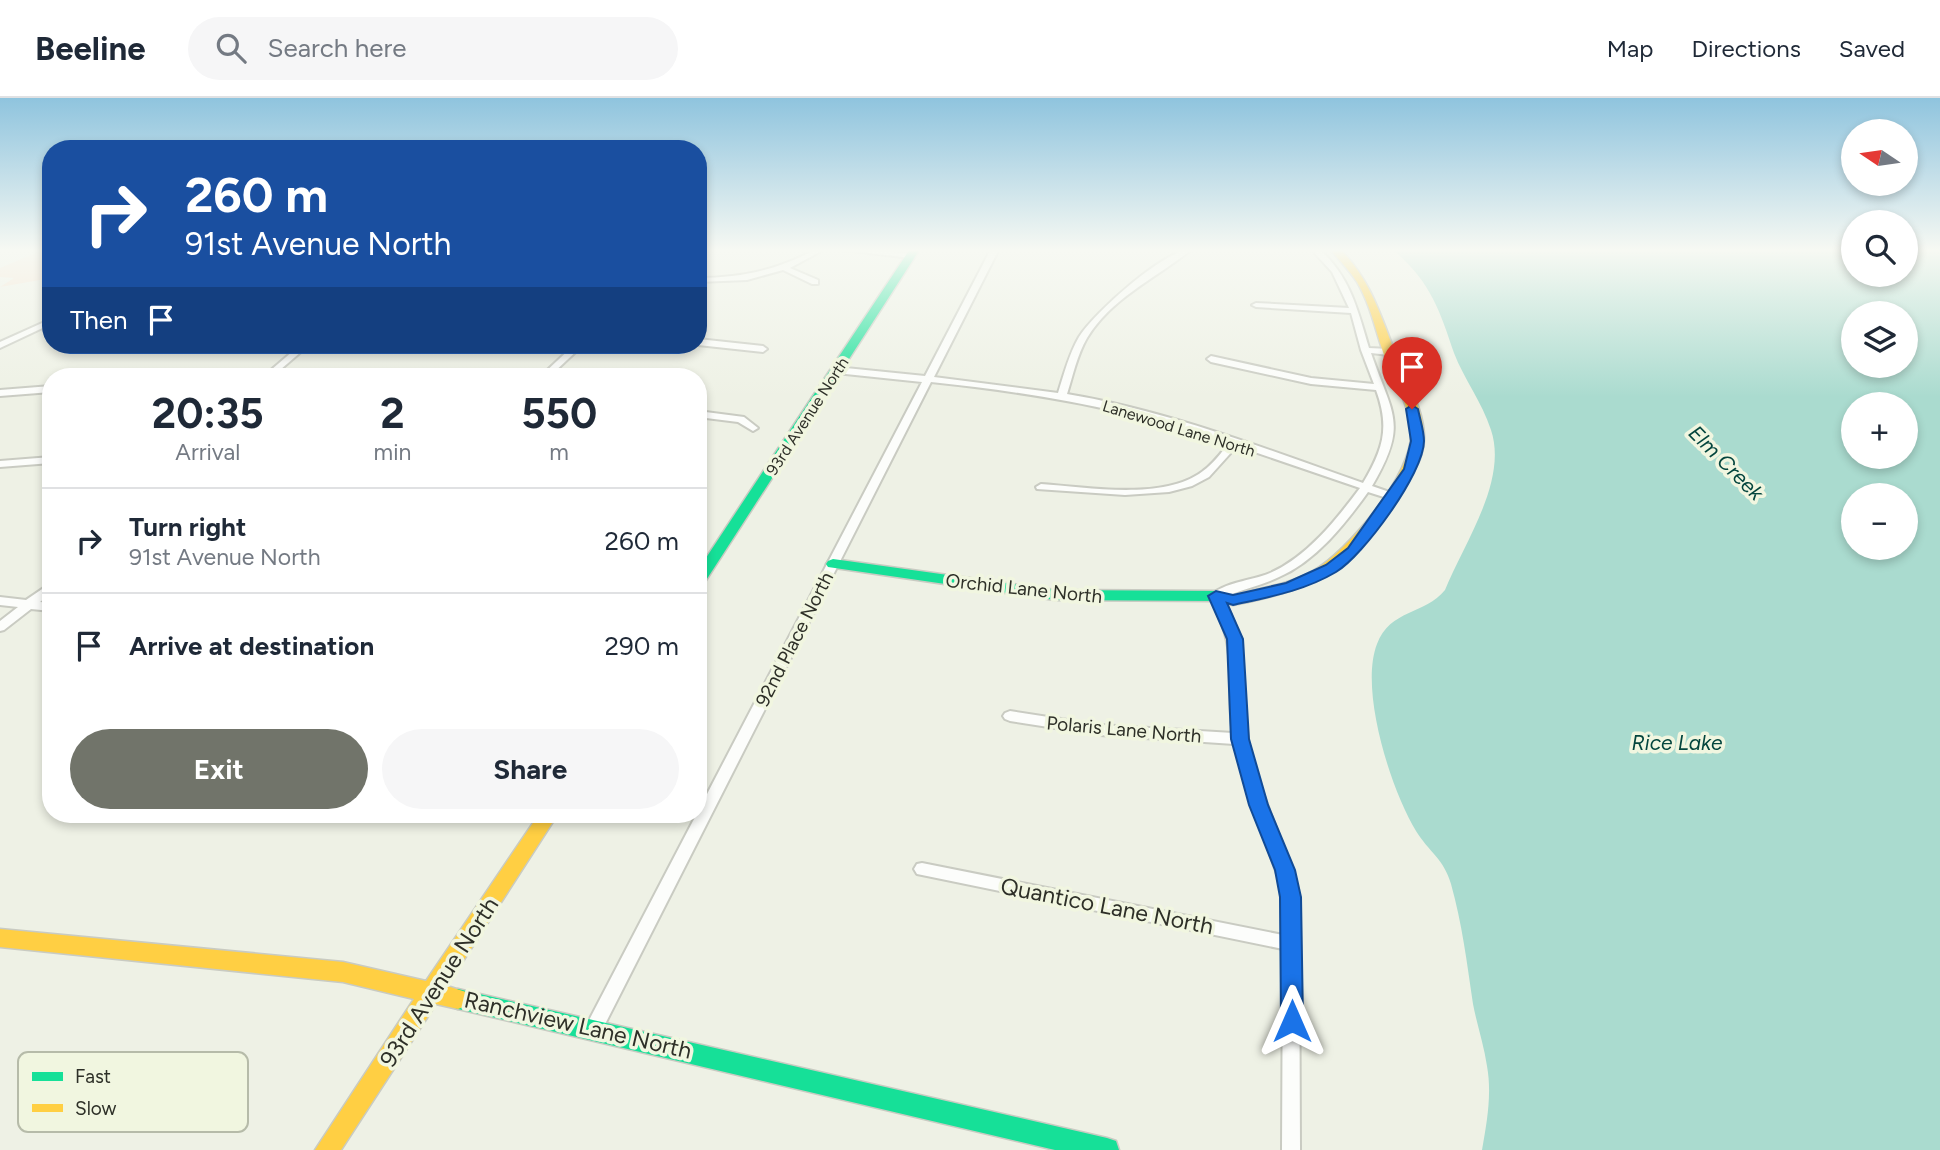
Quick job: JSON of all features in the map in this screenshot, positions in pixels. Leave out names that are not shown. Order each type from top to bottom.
[{"type":"street","name":"93rd Avenue North","points":[[707,568],[883,298]]},
{"type":"street","name":"92nd Place North","points":[[707,809],[970,298]]},
{"type":"street","points":[[1061,397],[1078,349],[1091,326],[1124,298]]},
{"type":"street","points":[[1291,1150],[1291,897],[1285,870],[1258,805],[1240,739],[1235,639],[1216,596],[1280,572],[1301,560],[1320,545],[1377,470],[1389,441],[1389,418],[1349,298]]},
{"type":"street","name":"Orchid Lane North","points":[[833,564],[1055,595],[1172,598],[1216,596],[1233,600],[1305,582],[1331,569],[1362,540],[1410,469],[1418,441],[1415,418],[1371,298]]},
{"type":"street","points":[[1256,305],[1354,311]]},
{"type":"street","points":[[0,345],[42,325]]},
{"type":"street","points":[[707,343],[763,349]]},
{"type":"street","points":[[1365,350],[1389,352]]},
{"type":"street","points":[[278,368],[294,354]]},
{"type":"street","points":[[554,368],[569,354]]},
{"type":"street","points":[[1211,359],[1311,380],[1378,387]]},
{"type":"street","name":"Lanewood Lane North","points":[[836,370],[1061,397],[1146,414],[1391,496]]},
{"type":"street","points":[[0,393],[42,390]]},
{"type":"street","points":[[707,415],[741,419],[753,428]]},
{"type":"street","points":[[1041,487],[1133,491],[1172,488],[1203,476],[1234,443]]},
{"type":"street","points":[[0,464],[42,461]]},
{"type":"street","points":[[0,627],[42,594]]},
{"type":"street","points":[[0,601],[42,606]]},
{"type":"street","name":"Polaris Lane North","points":[[1010,716],[1100,730],[1240,739]]},
{"type":"street","name":"93rd Avenue North","points":[[327,1150],[543,823]]},
{"type":"street","name":"92nd Place North","points":[[594,1028],[700,823]]},
{"type":"street","name":"Quantico Lane North","points":[[922,869],[1292,944]]},
{"type":"street","name":"Ranchview Lane North","points":[[0,937],[102,950],[344,972],[594,1028],[1107,1150]]},
{"type":"water","name":"Rice Lake","points":[[1433,298],[1940,298],[1940,1150],[1482,1150],[1488,1108],[1488,1076],[1455,899],[1448,875],[1416,831],[1397,791],[1380,739],[1372,687],[1372,664],[1383,633],[1390,624],[1428,604],[1445,590],[1482,512],[1489,491],[1495,450],[1491,430],[1458,363]]},
{"type":"traffic: fast","points":[[707,568],[883,298]]},
{"type":"traffic: fast","points":[[833,564],[1055,595],[1216,596],[1233,600],[1247,597]]},
{"type":"traffic: fast","points":[[458,999],[1107,1150]]},
{"type":"traffic: slow","points":[[1247,597],[1297,584],[1333,565],[1348,552],[1377,517],[1412,462],[1418,441],[1416,418],[1370,298]]},
{"type":"traffic: slow","points":[[327,1150],[543,823]]},
{"type":"traffic: slow","points":[[0,938],[343,972],[458,999]]},
{"type":"route","points":[[1292,1021],[1291,897],[1285,870],[1258,805],[1240,739],[1235,639],[1225,611],[1216,596],[1233,600],[1291,587],[1331,569],[1353,551],[1414,460],[1418,441],[1412,409]]},
{"type":"water label","name":"Elm Creek","points":[[1726,463]]}]
